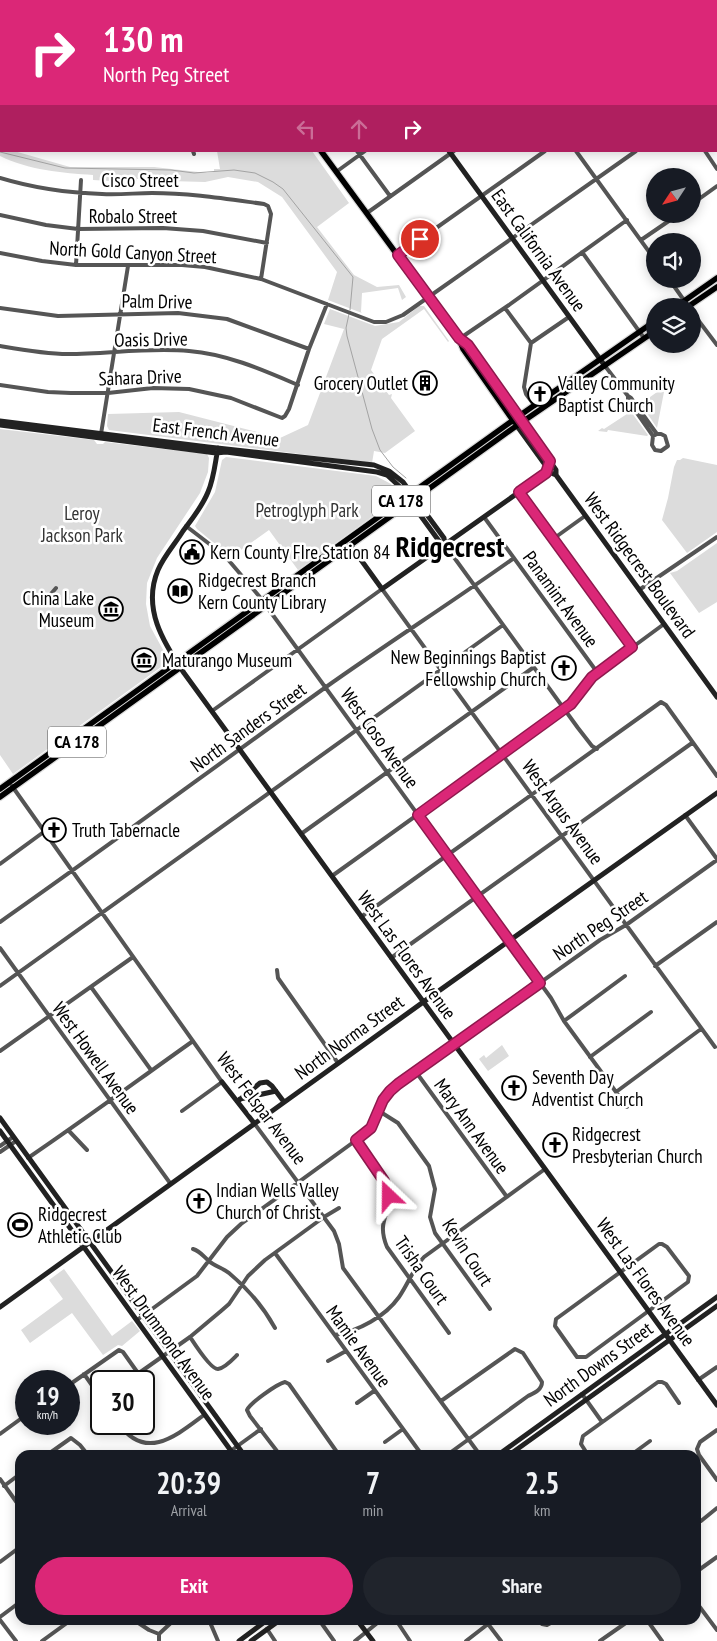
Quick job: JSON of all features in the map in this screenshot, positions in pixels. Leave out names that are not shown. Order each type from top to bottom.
[{"type":"main road","points":[[322,152],[459,338],[463,349],[518,421]]},
{"type":"main road","name":"East California Avenue","points":[[451,152],[605,366]]},
{"type":"main road","points":[[694,298],[717,278]]},
{"type":"main road","points":[[698,298],[717,287]]},
{"type":"main road","points":[[518,421],[535,406],[646,328]]},
{"type":"main road","points":[[518,421],[605,366],[644,338]]},
{"type":"main road","name":"East French Avenue","points":[[0,421],[217,450],[374,465],[396,475],[439,541],[445,545]]},
{"type":"main road","name":"CA 178","points":[[264,603],[350,546],[458,460],[518,421]]},
{"type":"main road","name":"CA 178","points":[[0,789],[12,785],[91,731],[374,521],[439,482],[518,421]]},
{"type":"main road","name":"West Ridgecrest Boulevard","points":[[518,421],[550,461],[556,470],[556,475]]},
{"type":"main road","name":"West Ridgecrest Boulevard","points":[[518,421],[551,473],[556,475],[717,697]]},
{"type":"main road","name":"East French Avenue","points":[[0,425],[93,437],[101,436]]},
{"type":"main road","name":"West Las Flores Avenue","points":[[217,450],[214,472],[201,507],[161,564],[156,577],[152,592],[152,609],[158,630],[179,664],[270,792],[717,1405]]},
{"type":"main road","points":[[439,482],[442,476],[456,465],[458,460]]},
{"type":"main road","points":[[382,589],[546,473],[548,468]]},
{"type":"main road","points":[[350,546],[352,540],[371,526],[374,521]]},
{"type":"main road","name":"West Argus Avenue","points":[[350,546],[382,589]]},
{"type":"main road","name":"CA 178","points":[[0,797],[12,785],[111,709],[179,664]]},
{"type":"main road","points":[[91,731],[91,727],[106,717],[111,709]]},
{"type":"main road","name":"North Norma Street","points":[[0,1306],[717,793]]},
{"type":"main road","name":"West Felspar Avenue","points":[[222,1082],[239,1100],[254,1123]]},
{"type":"main road","points":[[239,1100],[262,1082],[269,1083],[284,1102]]},
{"type":"main road","points":[[239,1100],[276,1091]]},
{"type":"main road","name":"West Drummond Avenue","points":[[0,1118],[241,1450]]},
{"type":"main road","name":"West Drummond Avenue","points":[[0,1132],[231,1450]]},
{"type":"main road","points":[[56,1208],[62,1204]]},
{"type":"main road","name":"North Downs Street","points":[[505,1450],[717,1297]]},
{"type":"main road","name":"North Downs Street","points":[[516,1450],[717,1306]]},
{"type":"main road","points":[[239,1641],[260,1625]]},
{"type":"main road","points":[[251,1641],[274,1625]]},
{"type":"main road","points":[[361,1625],[372,1641]]},
{"type":"street","points":[[367,213],[451,152]]},
{"type":"street","points":[[398,255],[544,152]]},
{"type":"street","points":[[577,152],[646,247]]},
{"type":"street","name":"North Gold Canyon Street","points":[[0,253],[76,265],[192,266],[261,279],[365,319],[386,322],[403,315],[635,152]]},
{"type":"street","points":[[705,152],[717,169]]},
{"type":"street","points":[[336,172],[359,153],[390,196]]},
{"type":"street","name":"Cisco Street","points":[[0,178],[32,186],[80,193],[104,195],[161,193],[264,204],[270,209],[271,217],[267,243]]},
{"type":"street","points":[[76,265],[81,180]]},
{"type":"street","points":[[701,198],[717,186]]},
{"type":"street","name":"Robalo Street","points":[[0,215],[37,224],[78,229],[173,229],[220,234],[267,243]]},
{"type":"street","points":[[459,338],[505,308],[627,220]]},
{"type":"street","points":[[641,240],[665,223]]},
{"type":"street","points":[[261,279],[267,243]]},
{"type":"street","points":[[582,252],[644,338]]},
{"type":"street","points":[[101,436],[128,266]]},
{"type":"street","points":[[298,384],[309,349],[327,304]]},
{"type":"street","name":"Palm Drive","points":[[0,308],[58,316],[178,313],[227,319],[309,349]]},
{"type":"street","points":[[505,308],[531,343]]},
{"type":"street","points":[[535,406],[526,394],[524,387],[531,343],[569,316]]},
{"type":"street","points":[[701,324],[717,345]]},
{"type":"street","name":"Oasis Drive","points":[[0,346],[46,354],[115,353],[153,350],[197,352],[225,358],[298,384]]},
{"type":"street","points":[[605,366],[631,398],[655,435]]},
{"type":"street","name":"Sahara Drive","points":[[0,385],[48,392],[108,393],[153,388],[189,389],[232,398],[278,417],[284,417],[298,384]]},
{"type":"street","points":[[662,434],[667,439],[668,446],[664,450],[658,451],[653,447],[651,442],[655,435],[662,434]]},
{"type":"street","points":[[548,468],[550,461]]},
{"type":"street","points":[[519,492],[632,647]]},
{"type":"street","points":[[553,539],[585,516]]},
{"type":"street","name":"Panamint Avenue","points":[[484,517],[598,672]]},
{"type":"street","name":"West Coso Avenue","points":[[186,526],[225,556],[264,603],[551,998],[564,1021],[627,1107]]},
{"type":"street","points":[[639,590],[717,537]]},
{"type":"street","points":[[445,545],[564,709],[597,750]]},
{"type":"street","name":"North Sanders Street","points":[[0,922],[326,687],[514,558]]},
{"type":"street","points":[[50,596],[56,588]]},
{"type":"street","points":[[212,711],[382,589]]},
{"type":"street","name":"West Argus Avenue","points":[[382,589],[715,1047]]},
{"type":"street","points":[[332,876],[571,704],[598,672],[664,624]]},
{"type":"street","points":[[0,986],[503,625]]},
{"type":"street","points":[[301,834],[534,667]]},
{"type":"street","points":[[361,917],[597,750],[661,702],[666,705],[717,776]]},
{"type":"street","points":[[391,958],[692,742]]},
{"type":"street","name":"West Felspar Avenue","points":[[12,785],[222,1082]]},
{"type":"street","points":[[686,815],[717,860]]},
{"type":"street","points":[[0,864],[45,831]]},
{"type":"street","name":"North Peg Street","points":[[137,1320],[194,1279],[231,1232],[371,1128],[383,1100],[390,1091],[600,940],[626,925],[717,860]]},
{"type":"street","points":[[655,966],[717,922]]},
{"type":"street","name":"West Howell Avenue","points":[[0,948],[170,1183]]},
{"type":"street","points":[[0,1051],[133,957]]},
{"type":"street","points":[[277,970],[278,978],[338,1063]]},
{"type":"street","points":[[564,1021],[626,976]]},
{"type":"street","points":[[91,986],[151,1070]]},
{"type":"street","points":[[590,1057],[652,1012]]},
{"type":"street","points":[[616,1092],[701,1029]]},
{"type":"street","points":[[28,1158],[69,1131],[193,1041]]},
{"type":"street","name":"Mary Ann Avenue","points":[[416,1072],[506,1197]]},
{"type":"street","points":[[182,1111],[222,1082]]},
{"type":"street","name":"Kevin Court","points":[[379,1111],[398,1123],[429,1166],[435,1189],[430,1217],[435,1233],[490,1309]]},
{"type":"street","name":"West Felspar Avenue","points":[[254,1123],[334,1231],[343,1268],[476,1450]]},
{"type":"street","points":[[69,1131],[87,1150]]},
{"type":"street","points":[[0,1152],[15,1139]]},
{"type":"street","name":"Trisha Court","points":[[356,1140],[380,1174],[387,1188],[388,1203],[383,1219],[382,1233],[387,1247],[449,1333]]},
{"type":"street","points":[[0,1146],[9,1143]]},
{"type":"street","points":[[335,1335],[354,1330],[390,1308],[420,1261],[545,1169]]},
{"type":"street","points":[[143,1370],[190,1337],[229,1304],[256,1267],[339,1208]]},
{"type":"street","points":[[662,1244],[667,1246],[689,1279],[685,1284],[586,1357],[580,1358],[554,1324],[558,1317],[620,1273],[662,1244]]},
{"type":"street","points":[[193,1249],[206,1256],[209,1261],[228,1272],[242,1284],[275,1328]]},
{"type":"street","name":"Mamie Avenue","points":[[275,1253],[418,1450]]},
{"type":"street","points":[[190,1337],[210,1364],[216,1369],[226,1365],[238,1355]]},
{"type":"street","points":[[441,1401],[515,1349],[523,1353],[542,1382],[538,1391],[528,1396],[454,1450]]},
{"type":"street","points":[[80,1377],[117,1350],[123,1352],[137,1370]]},
{"type":"street","points":[[328,1361],[346,1351]]},
{"type":"street","points":[[698,1380],[717,1367]]},
{"type":"street","points":[[84,1374],[90,1382]]},
{"type":"street","points":[[276,1450],[248,1411],[248,1408],[251,1403],[283,1382],[289,1384],[335,1450]]},
{"type":"street","points":[[584,1450],[580,1444],[582,1437],[660,1382],[666,1384],[679,1403]]},
{"type":"street","points":[[357,1403],[374,1391]]},
{"type":"street","points":[[582,1394],[602,1422]]},
{"type":"street","points":[[130,1435],[140,1441],[157,1443],[172,1438],[204,1415]]},
{"type":"street","points":[[0,1434],[15,1424]]},
{"type":"street","points":[[235,1450],[261,1429]]},
{"type":"street","points":[[385,1442],[403,1430]]},
{"type":"street","points":[[697,1450],[700,1442],[717,1430]]},
{"type":"street","points":[[54,1450],[71,1438],[80,1444],[84,1450]]},
{"type":"street","points":[[638,1450],[650,1441]]},
{"type":"street","points":[[701,1458],[717,1480]]},
{"type":"street","points":[[4,1486],[15,1478]]},
{"type":"street","points":[[0,1480],[15,1500]]},
{"type":"street","points":[[701,1521],[717,1508]]},
{"type":"street","points":[[0,1562],[15,1551]]},
{"type":"street","points":[[701,1569],[717,1558]]},
{"type":"street","points":[[15,1606],[0,1618],[16,1641]]},
{"type":"street","points":[[701,1609],[717,1630]]},
{"type":"street","points":[[42,1641],[65,1625]]},
{"type":"street","points":[[142,1625],[159,1634]]},
{"type":"street","points":[[159,1641],[159,1634],[169,1625]]},
{"type":"street","points":[[210,1625],[218,1641]]},
{"type":"street","points":[[323,1625],[334,1641]]},
{"type":"street","points":[[355,1641],[367,1633],[374,1625]]},
{"type":"street","points":[[399,1625],[410,1641]]},
{"type":"street","points":[[466,1641],[484,1625]]},
{"type":"street","points":[[489,1625],[501,1641]]},
{"type":"street","points":[[600,1641],[623,1625]]},
{"type":"street","points":[[651,1625],[662,1641]]},
{"type":"street","points":[[267,1630],[275,1641]]},
{"type":"green space","points":[[0,152],[18,152],[70,167],[154,167],[207,173],[214,172],[214,169],[220,169],[217,152],[313,152],[349,203],[317,227],[354,275],[377,287],[399,285],[406,297],[402,300],[398,288],[362,293],[362,313],[328,300],[337,272],[282,197],[258,182],[228,177],[205,182],[169,181],[165,178],[164,180],[156,180],[150,183],[149,179],[137,179],[137,181],[133,182],[133,178],[121,178],[121,176],[110,176],[110,181],[93,180],[93,175],[46,170],[22,165],[0,156]]},
{"type":"green space","points":[[419,306],[424,306],[449,341],[424,309],[382,339],[371,370],[389,395],[392,394],[391,398],[415,431],[385,453],[374,451],[372,463],[109,430],[107,426],[108,414],[179,412],[280,438],[308,425],[344,329],[324,324],[330,309],[375,326],[399,322]]},
{"type":"green space","points":[[667,385],[657,428],[639,401],[643,402]]},
{"type":"green space","points":[[629,409],[647,436],[608,430],[607,432],[598,431],[627,414],[626,411]]},
{"type":"green space","name":"Leroy Jackson Park","points":[[0,429],[94,440],[97,444],[105,442],[207,454],[209,458],[208,472],[200,493],[157,558],[147,583],[146,604],[150,626],[168,662],[13,774],[0,755]]},
{"type":"green space","name":"Petroglyph Park","points":[[226,457],[376,476],[391,484],[399,495],[398,498],[298,570],[269,530],[231,557],[195,526],[215,492],[222,460]]},
{"type":"green space","points":[[683,458],[717,465],[717,532],[687,553],[662,520],[674,467],[677,460]]},
{"type":"green space","points":[[717,543],[717,602],[699,613],[670,573],[677,571]]},
{"type":"green space","points":[[502,1045],[509,1056],[488,1071],[479,1059],[484,1055],[486,1058]]},
{"type":"green space","points":[[64,1269],[112,1336],[132,1321],[140,1331],[122,1346],[118,1345],[103,1355],[72,1313],[30,1343],[21,1330],[63,1299],[49,1280]]},
{"type":"waterway","points":[[0,152],[65,168],[171,170],[194,173],[234,170],[255,173],[283,189],[353,277],[350,310]]},
{"type":"waterway","points":[[349,314],[346,328],[347,336],[372,429],[380,450],[393,467],[406,478]]},
{"type":"place","name":"Grocery Outlet","points":[[425,383]]},
{"type":"place","name":"Valley Community Baptist Church","points":[[540,394]]},
{"type":"place","name":"Kern County FIre Station 84","points":[[192,552]]},
{"type":"place","name":"Ridgecrest Branch Kern County Library","points":[[180,591]]},
{"type":"place","name":"China Lake Museum","points":[[111,609]]},
{"type":"place","name":"Maturango Museum","points":[[144,660]]},
{"type":"place","name":"New Beginnings Baptist Fellowship Church","points":[[564,668]]},
{"type":"place","name":"Truth Tabernacle","points":[[54,830]]},
{"type":"place","name":"Seventh Day Adventist Church","points":[[514,1088]]},
{"type":"place","name":"Ridgecrest Presbyterian Church","points":[[555,1145]]},
{"type":"place","name":"Indian Wells Valley Church of Christ","points":[[199,1201]]},
{"type":"place","name":"Ridgecrest Athletic Club","points":[[20,1225]]},
{"type":"district","name":"Ridgecrest","points":[[450,547]]},
{"type":"route","points":[[389,1196],[380,1174],[356,1140],[371,1128],[386,1095],[398,1084],[540,983],[418,815],[571,704],[592,677],[632,647],[519,492],[546,473],[550,461],[468,345],[459,338],[398,255],[420,239]]}]
